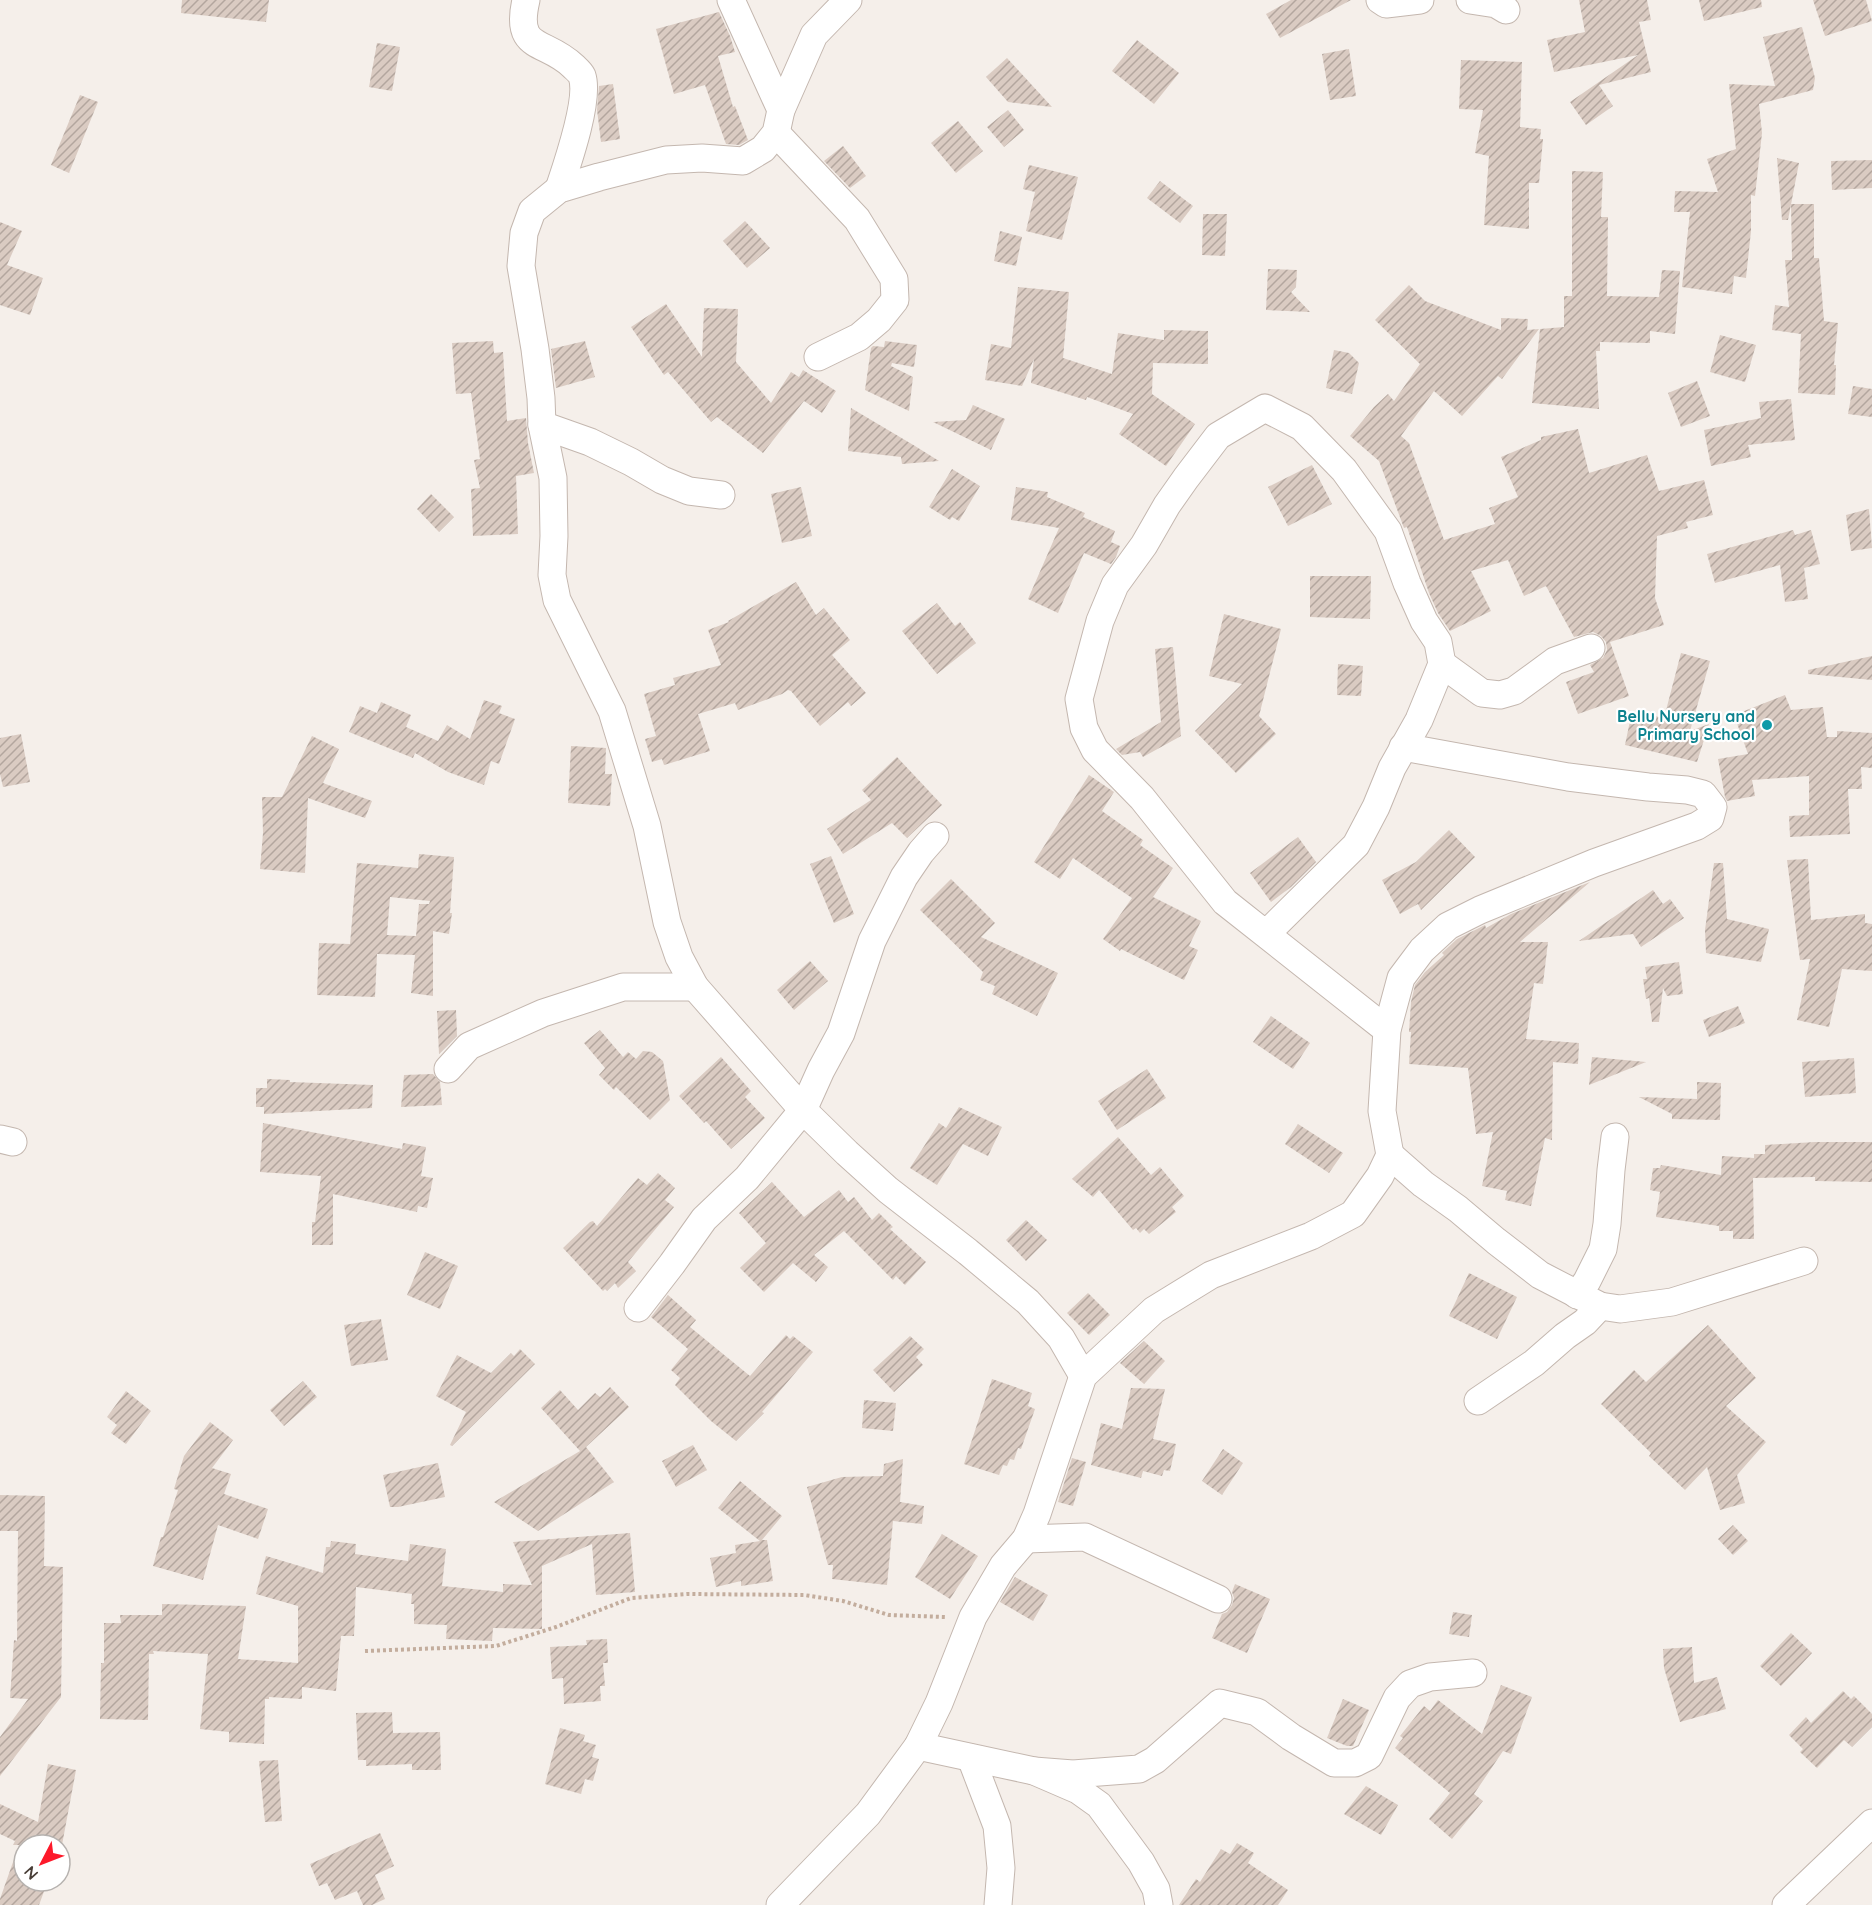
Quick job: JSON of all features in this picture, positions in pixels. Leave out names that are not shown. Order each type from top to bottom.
[{"type":"street","points":[[526,0],[523,30],[532,43],[563,57],[582,75],[584,91],[573,150],[559,189]]},
{"type":"street","points":[[731,0],[778,122],[857,219],[894,279],[895,300],[879,320],[859,337],[818,357]]},
{"type":"street","points":[[848,0],[814,35],[778,122],[763,148],[743,161],[702,158],[666,160],[559,189],[532,211],[524,233],[521,266],[535,349],[542,425],[553,478],[552,575],[557,600],[612,711],[647,826],[667,922],[679,957],[695,987],[803,1110],[888,1190],[1028,1302],[1060,1338],[1083,1376]]},
{"type":"street","points":[[1380,0],[1386,4],[1420,0]]},
{"type":"street","points":[[1470,0],[1496,4],[1506,10]]},
{"type":"street","points":[[1266,934],[1356,845],[1376,807],[1392,768],[1419,720],[1442,664],[1438,642],[1419,612],[1388,531],[1344,470],[1302,427],[1265,408],[1218,436],[1179,487],[1144,545],[1115,585],[1101,621],[1079,699],[1084,728],[1095,750],[1142,798],[1225,902],[1387,1030]]},
{"type":"street","points":[[542,425],[590,442],[662,480],[689,491],[721,495]]},
{"type":"street","points":[[1442,664],[1482,693],[1500,695],[1514,691],[1555,661],[1591,648]]},
{"type":"street","points":[[780,1905],[868,1814],[918,1746],[939,1703],[973,1617],[1003,1566],[1026,1539],[1037,1514],[1083,1376],[1154,1310],[1211,1275],[1311,1236],[1353,1214],[1380,1176],[1390,1155],[1382,1111],[1387,1030],[1401,978],[1422,950],[1448,926],[1480,910],[1594,863],[1697,826],[1710,818],[1713,807],[1703,794],[1687,790],[1648,788],[1568,777],[1403,747]]},
{"type":"street","points":[[638,1308],[704,1219],[747,1178],[803,1110],[841,1032],[872,942],[904,877],[935,836]]},
{"type":"street","points":[[448,1069],[469,1046],[543,1013],[623,987],[695,987]]},
{"type":"street","points":[[1478,1401],[1534,1363],[1565,1335],[1585,1322],[1589,1301],[1587,1281],[1603,1249],[1615,1137]]},
{"type":"street","points":[[1390,1155],[1423,1184],[1540,1275],[1589,1301],[1620,1309],[1672,1302],[1804,1261]]},
{"type":"street","points":[[1026,1539],[1085,1537],[1218,1599]]},
{"type":"street","points":[[918,1746],[1034,1771],[1073,1774],[1139,1769],[1155,1760],[1220,1703],[1257,1712],[1291,1737],[1334,1763],[1355,1763],[1368,1756],[1398,1698],[1410,1684],[1430,1677],[1473,1673]]},
{"type":"street","points":[[971,1758],[997,1826],[1001,1868],[998,1905]]},
{"type":"street","points":[[1034,1771],[1078,1790],[1099,1805],[1141,1862],[1156,1888],[1159,1905]]},
{"type":"street","points":[[1786,1905],[1872,1823]]},
{"type":"path","points":[[365,1651],[496,1646],[556,1627],[631,1598],[687,1594],[804,1595],[843,1601],[889,1615],[973,1617]]},
{"type":"building","points":[[182,0],[269,0],[266,22],[181,13]]},
{"type":"building","points":[[1291,0],[1351,0],[1280,38],[1266,14]]},
{"type":"building","points":[[1579,0],[1647,0],[1651,20],[1639,22],[1651,72],[1599,85],[1613,106],[1586,125],[1570,102],[1638,55],[1554,72],[1547,40],[1585,32]]},
{"type":"building","points":[[1699,0],[1761,0],[1762,7],[1704,21]]},
{"type":"building","points":[[1813,0],[1866,0],[1872,21],[1825,36]]},
{"type":"building","points":[[719,12],[735,52],[718,56],[733,107],[735,106],[748,140],[739,145],[726,144],[705,85],[674,94],[656,29]]},
{"type":"building","points":[[1802,27],[1815,78],[1813,90],[1759,104],[1762,133],[1755,196],[1751,195],[1751,231],[1746,278],[1734,276],[1732,294],[1682,287],[1690,212],[1674,212],[1675,191],[1718,192],[1707,159],[1736,149],[1729,84],[1775,86],[1763,37]]},
{"type":"building","points":[[1137,40],[1179,73],[1154,104],[1112,71]]},
{"type":"building","points":[[377,43],[400,47],[392,91],[369,87]]},
{"type":"building","points":[[1349,49],[1356,96],[1330,100],[1322,54]]},
{"type":"building","points":[[1007,58],[1052,107],[1008,102],[986,77]]},
{"type":"building","points":[[1461,60],[1522,62],[1520,127],[1541,129],[1540,139],[1543,139],[1539,183],[1529,183],[1529,229],[1484,225],[1489,156],[1475,153],[1483,110],[1459,109]]},
{"type":"building","points":[[613,84],[620,139],[601,142],[597,110],[599,86]]},
{"type":"building","points":[[80,95],[98,102],[69,173],[51,165]]},
{"type":"building","points":[[1008,110],[1024,130],[1004,147],[987,127]]},
{"type":"building","points":[[958,121],[983,151],[956,173],[931,143]]},
{"type":"building","points":[[843,146],[866,176],[850,188],[824,161]]},
{"type":"building","points":[[1777,158],[1799,163],[1788,220],[1782,220]]},
{"type":"building","points":[[1872,160],[1872,188],[1832,190],[1831,161]]},
{"type":"building","points":[[1029,165],[1078,177],[1062,240],[1026,231],[1035,192],[1023,189]]},
{"type":"building","points":[[1572,171],[1603,172],[1601,217],[1608,217],[1607,296],[1659,297],[1662,270],[1680,271],[1675,334],[1650,331],[1650,343],[1600,342],[1600,351],[1596,351],[1599,409],[1532,403],[1540,329],[1564,327],[1564,296],[1572,296]]},
{"type":"building","points":[[1160,181],[1193,206],[1180,223],[1147,198]]},
{"type":"building","points":[[1791,204],[1814,204],[1814,258],[1819,258],[1824,321],[1838,323],[1834,365],[1836,365],[1835,395],[1798,393],[1801,334],[1772,330],[1775,305],[1789,307],[1785,260],[1792,260]]},
{"type":"building","points":[[1203,214],[1227,214],[1225,256],[1202,255]]},
{"type":"building","points":[[745,221],[770,248],[747,268],[723,241]]},
{"type":"building","points":[[0,222],[22,231],[7,265],[43,278],[30,315],[0,305]]},
{"type":"building","points":[[1000,231],[1022,237],[1016,266],[994,261]]},
{"type":"building","points":[[1268,269],[1297,270],[1296,287],[1291,292],[1310,312],[1266,310]]},
{"type":"building","points":[[1409,285],[1425,301],[1501,330],[1501,318],[1528,319],[1527,330],[1539,329],[1502,379],[1498,376],[1462,416],[1434,391],[1401,436],[1409,443],[1444,540],[1495,524],[1489,508],[1518,497],[1501,457],[1541,440],[1541,437],[1578,429],[1589,473],[1647,455],[1659,491],[1704,480],[1713,515],[1686,522],[1688,528],[1657,536],[1655,598],[1664,625],[1610,642],[1629,696],[1578,714],[1566,682],[1594,672],[1590,665],[1603,658],[1607,650],[1606,642],[1593,632],[1574,637],[1546,586],[1524,596],[1508,560],[1471,571],[1491,611],[1450,631],[1438,613],[1407,527],[1404,528],[1379,461],[1350,436],[1388,394],[1394,401],[1420,364],[1375,320]]},
{"type":"building","points":[[1018,287],[1069,292],[1063,358],[1112,374],[1118,333],[1164,340],[1164,330],[1208,331],[1208,364],[1153,363],[1152,394],[1195,424],[1166,466],[1119,434],[1133,414],[1087,397],[1086,400],[1031,383],[1034,359],[1022,386],[985,380],[991,344],[1011,348]]},
{"type":"building","points":[[666,304],[702,357],[704,308],[738,309],[736,362],[771,403],[791,372],[799,377],[803,370],[836,391],[822,413],[804,401],[763,453],[717,417],[711,422],[668,372],[664,375],[631,327]]},
{"type":"building","points":[[1720,335],[1756,345],[1745,382],[1710,372]]},
{"type":"building","points":[[493,341],[494,353],[503,352],[507,421],[526,418],[534,473],[516,476],[518,534],[473,536],[471,489],[480,488],[474,460],[480,459],[471,393],[456,394],[452,343]]},
{"type":"building","points":[[585,341],[595,377],[556,388],[551,349]]},
{"type":"building","points":[[885,341],[917,345],[914,367],[892,363],[891,366],[913,377],[909,411],[865,390],[871,348],[873,346],[884,347]]},
{"type":"building","points":[[1334,350],[1349,353],[1359,363],[1352,394],[1326,388]]},
{"type":"building","points":[[1697,381],[1710,416],[1681,427],[1668,393]]},
{"type":"building","points":[[1853,386],[1872,389],[1872,417],[1848,414]]},
{"type":"building","points":[[1791,399],[1795,440],[1748,445],[1751,457],[1711,466],[1704,430],[1761,418],[1759,402]]},
{"type":"building","points":[[973,405],[1005,419],[991,450],[933,422],[966,420]]},
{"type":"building","points":[[851,408],[939,461],[902,464],[901,457],[848,451]]},
{"type":"building","points":[[1312,465],[1332,504],[1288,526],[1268,487]]},
{"type":"building","points":[[952,469],[980,486],[959,521],[952,517],[950,520],[929,507]]},
{"type":"building","points":[[801,487],[812,536],[782,543],[771,494]]},
{"type":"building","points":[[1016,487],[1048,492],[1047,497],[1085,513],[1083,517],[1115,531],[1111,542],[1120,546],[1111,564],[1084,553],[1058,613],[1028,599],[1059,528],[1011,520]]},
{"type":"building","points":[[431,494],[454,517],[439,532],[417,509]]},
{"type":"building","points":[[1869,509],[1872,548],[1851,551],[1846,515]]},
{"type":"building","points":[[1793,530],[1795,535],[1811,530],[1820,564],[1804,568],[1808,599],[1785,602],[1780,565],[1715,583],[1707,554]]},
{"type":"building","points":[[1310,576],[1371,576],[1370,619],[1310,617]]},
{"type":"building","points":[[796,582],[816,615],[824,608],[850,640],[832,655],[866,693],[851,706],[848,702],[820,726],[788,690],[738,710],[735,703],[698,714],[710,751],[664,765],[662,759],[652,762],[645,739],[656,736],[644,694],[675,685],[673,678],[721,665],[708,630],[729,622]]},
{"type":"building","points":[[937,603],[955,626],[960,622],[976,643],[937,674],[902,631]]},
{"type":"building","points":[[1224,614],[1281,629],[1259,716],[1276,734],[1236,773],[1195,731],[1242,684],[1209,676]]},
{"type":"building","points":[[1173,647],[1181,736],[1143,757],[1140,752],[1122,755],[1116,749],[1161,722],[1155,649]]},
{"type":"building","points":[[1681,653],[1710,661],[1690,731],[1709,724],[1697,762],[1625,745],[1632,711],[1664,718]]},
{"type":"building","points":[[1872,656],[1872,680],[1808,674],[1808,670]]},
{"type":"building","points":[[1338,664],[1363,666],[1361,696],[1337,695]]},
{"type":"building","points":[[1785,695],[1791,710],[1823,707],[1827,737],[1837,737],[1837,731],[1872,733],[1872,768],[1861,767],[1862,789],[1848,789],[1850,834],[1790,837],[1789,816],[1809,815],[1809,776],[1752,780],[1755,796],[1727,801],[1725,797],[1718,759],[1748,754],[1734,715]]},
{"type":"building","points":[[484,700],[502,706],[499,713],[515,719],[499,764],[491,761],[484,785],[448,772],[415,753],[413,758],[349,732],[360,706],[377,713],[381,702],[411,715],[406,727],[438,741],[447,725],[470,739]]},
{"type":"building","points":[[21,734],[30,782],[3,787],[0,774],[0,738]]},
{"type":"building","points":[[312,736],[339,749],[323,783],[372,801],[365,818],[308,798],[305,873],[260,869],[263,833],[262,797],[282,797]]},
{"type":"building","points":[[571,746],[606,748],[605,774],[612,774],[610,806],[568,803]]},
{"type":"building","points":[[897,757],[942,805],[907,838],[892,823],[843,854],[827,829],[871,800],[862,790]]},
{"type":"building","points":[[1089,775],[1114,792],[1102,811],[1143,840],[1140,845],[1173,868],[1153,897],[1201,921],[1189,946],[1198,950],[1184,980],[1121,949],[1120,951],[1103,939],[1132,898],[1073,858],[1060,879],[1034,862]]},
{"type":"building","points":[[1449,830],[1475,857],[1421,910],[1418,904],[1400,914],[1382,880],[1416,862]]},
{"type":"building","points":[[1298,837],[1316,862],[1291,887],[1271,902],[1250,873]]},
{"type":"building","points":[[419,854],[454,857],[449,934],[433,931],[433,996],[411,993],[415,955],[377,954],[375,997],[317,995],[319,943],[350,944],[357,863],[418,868]],"holes":[[[390,897],[430,901],[429,904],[419,904],[416,936],[387,935]]]},
{"type":"building","points":[[831,856],[854,914],[834,923],[810,864]]},
{"type":"building","points":[[1808,859],[1811,920],[1865,914],[1865,923],[1872,924],[1872,971],[1842,969],[1829,1027],[1797,1020],[1810,959],[1800,960],[1787,860]]},
{"type":"building","points":[[1714,863],[1723,863],[1727,919],[1769,929],[1761,962],[1706,953],[1705,930]]},
{"type":"building","points":[[951,879],[995,923],[981,937],[1058,973],[1037,1016],[992,994],[995,986],[980,980],[983,972],[920,910]]},
{"type":"building","points":[[1590,882],[1520,942],[1548,942],[1543,984],[1534,983],[1526,1039],[1579,1043],[1578,1064],[1553,1062],[1552,1140],[1545,1138],[1531,1206],[1505,1200],[1507,1191],[1482,1186],[1493,1132],[1476,1134],[1468,1068],[1409,1064],[1411,1002],[1415,985],[1457,939],[1485,925],[1486,928],[1511,914]]},
{"type":"building","points":[[1653,890],[1663,904],[1670,899],[1684,918],[1641,947],[1633,934],[1579,941]]},
{"type":"building","points":[[810,961],[828,981],[794,1010],[777,990]]},
{"type":"building","points":[[1679,962],[1683,994],[1667,996],[1663,988],[1659,1022],[1652,1022],[1649,998],[1646,999],[1643,979],[1647,979],[1645,967]]},
{"type":"building","points":[[1738,1006],[1745,1023],[1709,1037],[1703,1020]]},
{"type":"building","points":[[456,1010],[457,1036],[439,1054],[437,1011]]},
{"type":"building","points":[[1271,1016],[1310,1043],[1293,1069],[1253,1042]]},
{"type":"building","points":[[600,1030],[623,1057],[628,1052],[636,1059],[643,1051],[652,1052],[663,1061],[670,1100],[650,1120],[616,1087],[614,1090],[599,1075],[605,1068],[584,1043]]},
{"type":"building","points":[[721,1057],[751,1091],[745,1097],[765,1118],[731,1149],[679,1096]]},
{"type":"building","points":[[1592,1057],[1646,1062],[1589,1085]]},
{"type":"building","points":[[1854,1058],[1856,1093],[1805,1097],[1802,1062]]},
{"type":"building","points":[[1147,1069],[1166,1098],[1117,1130],[1098,1101]]},
{"type":"building","points":[[433,1074],[440,1082],[442,1105],[401,1107],[404,1075]]},
{"type":"building","points":[[267,1079],[373,1085],[372,1108],[264,1114],[264,1107],[256,1107],[256,1088],[267,1088]]},
{"type":"building","points":[[1697,1082],[1721,1083],[1720,1120],[1672,1119],[1672,1114],[1639,1097],[1697,1099]]},
{"type":"building","points":[[959,1107],[1002,1127],[988,1156],[963,1144],[937,1185],[910,1168],[939,1123],[946,1128]]},
{"type":"building","points":[[263,1123],[402,1149],[403,1143],[426,1147],[421,1176],[433,1178],[427,1208],[418,1206],[417,1212],[333,1194],[333,1245],[312,1245],[312,1222],[315,1222],[321,1176],[260,1172]]},
{"type":"building","points":[[1298,1124],[1343,1153],[1329,1173],[1285,1144]]},
{"type":"building","points":[[1118,1137],[1151,1175],[1160,1167],[1184,1196],[1172,1207],[1176,1212],[1149,1234],[1144,1229],[1140,1233],[1136,1228],[1133,1230],[1099,1190],[1093,1197],[1072,1179]]},
{"type":"building","points":[[1872,1142],[1872,1182],[1815,1181],[1815,1177],[1753,1178],[1754,1239],[1733,1239],[1733,1231],[1719,1231],[1719,1226],[1656,1217],[1660,1192],[1650,1190],[1653,1168],[1660,1168],[1661,1165],[1721,1175],[1722,1156],[1754,1158],[1754,1154],[1765,1154],[1765,1145]]},
{"type":"building","points":[[658,1173],[675,1188],[665,1200],[674,1207],[628,1262],[636,1271],[618,1288],[615,1283],[607,1291],[605,1289],[603,1291],[563,1248],[590,1222],[593,1221],[597,1226],[638,1178],[647,1185]]},
{"type":"building","points":[[772,1182],[804,1217],[839,1190],[848,1202],[854,1197],[872,1220],[879,1213],[893,1227],[890,1229],[926,1262],[905,1285],[896,1276],[893,1280],[844,1231],[814,1255],[828,1267],[816,1282],[793,1263],[764,1292],[740,1268],[766,1243],[739,1213]]},
{"type":"building","points":[[1026,1220],[1047,1240],[1026,1261],[1006,1240]]},
{"type":"building","points":[[425,1252],[458,1266],[440,1309],[407,1295]]},
{"type":"building","points":[[1469,1273],[1517,1297],[1497,1339],[1449,1316]]},
{"type":"building","points":[[1088,1293],[1110,1315],[1089,1335],[1067,1313]]},
{"type":"building","points":[[668,1295],[696,1320],[690,1327],[750,1376],[786,1335],[790,1339],[793,1336],[813,1352],[762,1412],[764,1413],[736,1441],[711,1421],[675,1385],[680,1378],[671,1370],[688,1349],[651,1317]]},
{"type":"building","points":[[381,1319],[388,1360],[351,1366],[344,1325]]},
{"type":"building","points":[[1708,1325],[1756,1378],[1726,1406],[1766,1442],[1737,1475],[1745,1503],[1720,1510],[1707,1467],[1685,1490],[1649,1456],[1651,1453],[1601,1404],[1634,1370],[1646,1382]]},
{"type":"building","points":[[910,1336],[924,1349],[916,1357],[923,1365],[894,1392],[873,1370]]},
{"type":"building","points":[[1144,1341],[1165,1361],[1144,1384],[1120,1363]]},
{"type":"building","points":[[520,1349],[535,1364],[452,1446],[450,1445],[466,1412],[436,1396],[457,1355],[491,1373],[511,1353],[514,1356]]},
{"type":"building","points":[[992,1379],[1032,1393],[1028,1406],[1035,1409],[1021,1449],[1018,1448],[1014,1460],[1010,1459],[1007,1466],[1003,1465],[999,1475],[964,1464]]},
{"type":"building","points":[[303,1381],[317,1397],[284,1426],[270,1410]]},
{"type":"building","points":[[610,1387],[629,1407],[586,1447],[614,1482],[538,1531],[494,1502],[580,1451],[541,1408],[560,1390],[578,1410],[595,1393],[600,1397]]},
{"type":"building","points":[[1131,1388],[1165,1389],[1153,1439],[1176,1444],[1170,1471],[1164,1470],[1162,1476],[1143,1471],[1141,1478],[1091,1465],[1101,1423],[1122,1429]]},
{"type":"building","points":[[126,1391],[151,1411],[126,1444],[111,1433],[117,1425],[107,1417]]},
{"type":"building","points":[[864,1400],[896,1403],[893,1431],[862,1428]]},
{"type":"building","points":[[210,1422],[233,1440],[212,1468],[231,1474],[224,1494],[268,1509],[258,1539],[218,1525],[203,1580],[153,1566],[178,1490],[174,1489],[184,1456]]},
{"type":"building","points":[[693,1445],[707,1470],[676,1487],[662,1461]]},
{"type":"building","points":[[1223,1449],[1243,1463],[1222,1495],[1202,1481]]},
{"type":"building","points":[[1072,1458],[1086,1462],[1073,1506],[1058,1502]]},
{"type":"building","points":[[903,1459],[900,1502],[924,1506],[922,1524],[893,1521],[887,1585],[832,1579],[833,1565],[828,1565],[807,1487],[842,1477],[883,1476],[884,1464]]},
{"type":"building","points":[[438,1463],[445,1497],[390,1507],[383,1475]]},
{"type":"building","points":[[740,1481],[782,1516],[762,1540],[767,1540],[773,1581],[741,1586],[741,1581],[716,1587],[710,1558],[736,1553],[735,1545],[760,1541],[718,1508]]},
{"type":"building","points":[[0,1495],[45,1496],[44,1566],[63,1567],[61,1697],[0,1776],[0,1737],[28,1699],[10,1698],[14,1640],[17,1641],[18,1531],[0,1531]]},
{"type":"building","points":[[1733,1525],[1748,1541],[1733,1555],[1718,1539]]},
{"type":"building","points":[[630,1533],[635,1592],[596,1595],[592,1544],[542,1566],[542,1629],[493,1628],[492,1641],[446,1639],[447,1625],[414,1624],[412,1594],[356,1587],[354,1636],[341,1636],[336,1691],[302,1687],[302,1699],[269,1697],[265,1699],[264,1744],[229,1742],[229,1732],[200,1729],[208,1654],[153,1651],[154,1654],[149,1654],[148,1720],[100,1719],[104,1623],[121,1623],[120,1615],[162,1615],[162,1604],[246,1606],[238,1659],[298,1663],[298,1606],[256,1594],[266,1556],[323,1573],[326,1547],[330,1547],[331,1541],[356,1544],[355,1554],[408,1561],[410,1544],[446,1549],[442,1586],[503,1592],[503,1584],[532,1585],[513,1542]]},
{"type":"building","points":[[942,1534],[978,1556],[950,1599],[915,1577]]},
{"type":"building","points":[[1015,1577],[1048,1595],[1033,1621],[1000,1602]]},
{"type":"building","points":[[1235,1584],[1270,1599],[1247,1653],[1212,1638],[1222,1614],[1227,1612],[1232,1605],[1234,1598],[1232,1592]]},
{"type":"building","points":[[1453,1612],[1472,1615],[1469,1637],[1449,1634]]},
{"type":"building","points":[[1791,1633],[1812,1653],[1781,1686],[1760,1666]]},
{"type":"building","points":[[607,1639],[608,1663],[603,1663],[605,1686],[600,1686],[601,1701],[564,1704],[563,1678],[552,1679],[550,1647],[587,1645],[586,1640]]},
{"type":"building","points":[[1692,1647],[1694,1683],[1717,1677],[1726,1709],[1680,1722],[1664,1668],[1663,1649]]},
{"type":"building","points":[[1501,1685],[1532,1697],[1511,1754],[1503,1751],[1474,1794],[1483,1801],[1452,1839],[1429,1819],[1450,1793],[1395,1748],[1403,1738],[1400,1736],[1424,1706],[1430,1711],[1438,1700],[1482,1734]]},
{"type":"building","points":[[1843,1691],[1851,1699],[1854,1696],[1872,1714],[1872,1727],[1852,1747],[1844,1740],[1817,1768],[1800,1752],[1803,1749],[1789,1735],[1806,1717],[1811,1723]]},
{"type":"building","points":[[1343,1699],[1369,1710],[1353,1746],[1327,1738]]},
{"type":"building","points":[[392,1712],[393,1733],[440,1732],[441,1770],[412,1770],[412,1764],[366,1766],[366,1760],[358,1760],[356,1713]]},
{"type":"building","points":[[560,1728],[585,1735],[583,1741],[596,1745],[592,1757],[599,1759],[593,1781],[585,1779],[581,1794],[545,1784]]},
{"type":"building","points":[[278,1760],[282,1821],[265,1822],[259,1761]]},
{"type":"building","points":[[48,1764],[76,1770],[64,1833],[12,1833],[12,1840],[0,1834],[0,1804],[38,1822]]},
{"type":"building","points":[[1366,1786],[1398,1805],[1381,1835],[1344,1814]]},
{"type":"building","points":[[380,1833],[394,1866],[375,1875],[385,1899],[372,1905],[363,1905],[357,1891],[335,1900],[327,1883],[319,1886],[310,1864]]},
{"type":"building","points":[[1237,1843],[1254,1853],[1248,1863],[1288,1890],[1278,1905],[1179,1905],[1196,1879],[1200,1882],[1221,1849],[1230,1854]]},
{"type":"building","points":[[12,1865],[12,1893],[43,1893],[39,1905],[0,1905]]},
{"type":"place","name":"Bellu Nursery and Primary School","points":[[1767,725]]}]
